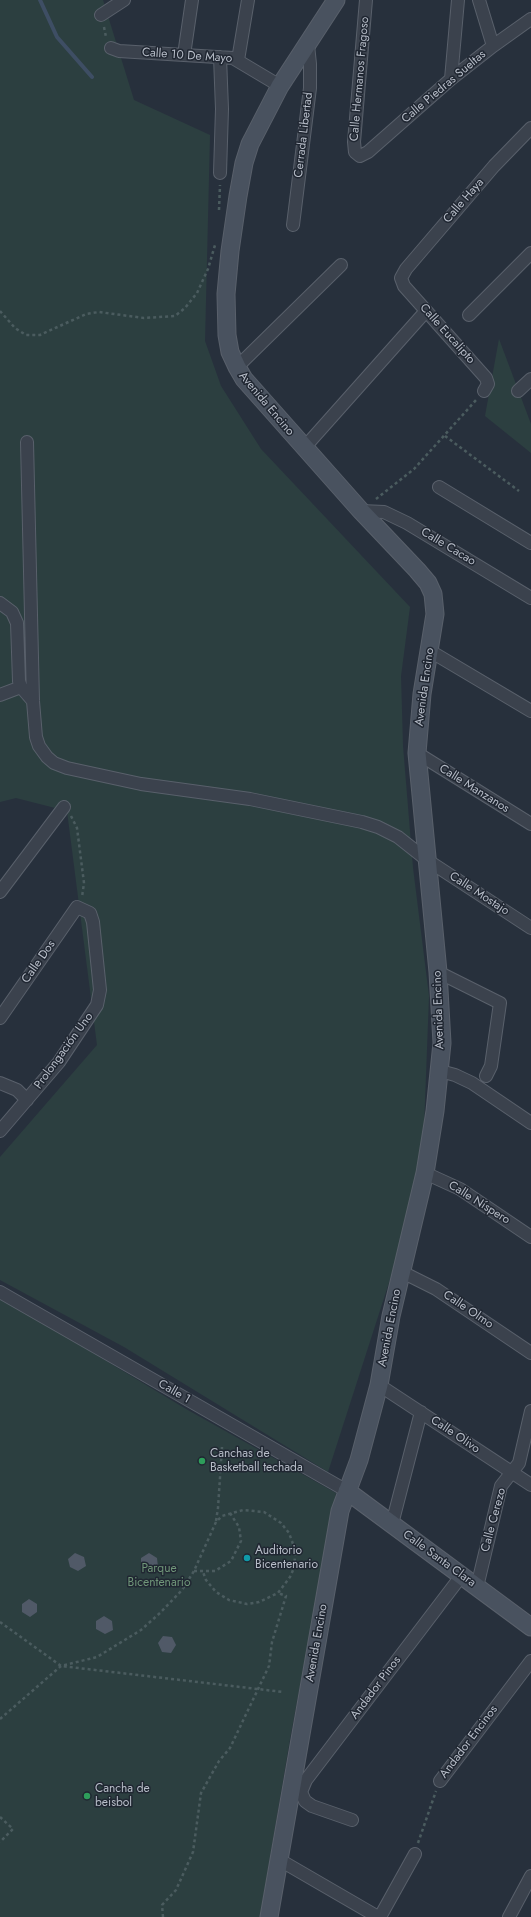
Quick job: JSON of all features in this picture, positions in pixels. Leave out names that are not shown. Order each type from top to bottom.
[{"type":"main road","name":"Avenida Encino","points":[[269,1917],[278,1859],[296,1789],[340,1511],[359,1460],[379,1385],[392,1316],[426,1173],[440,1071],[442,1016],[417,753],[422,694],[430,651],[435,604],[433,594],[428,583],[304,448],[244,379],[230,352],[227,335],[226,294],[238,196],[244,163],[250,144],[280,86],[336,0]]},
{"type":"main road","name":"Calle Santa Clara","points":[[347,1491],[531,1627]]},
{"type":"street","points":[[101,15],[124,0]]},
{"type":"street","points":[[184,55],[192,0]]},
{"type":"street","points":[[238,60],[248,0]]},
{"type":"street","name":"Calle Hermanos Fragoso","points":[[358,156],[355,152],[354,142],[366,0]]},
{"type":"street","points":[[451,79],[458,0]]},
{"type":"street","points":[[479,0],[493,46]]},
{"type":"street","name":"Calle Piedras Sueltas","points":[[358,156],[362,156],[368,152],[451,79],[531,18]]},
{"type":"street","name":"Cerrada Libertad","points":[[293,225],[310,88],[308,45]]},
{"type":"street","name":"Calle 10 De Mayo","points":[[111,48],[119,51],[220,57],[238,60],[280,86]]},
{"type":"street","points":[[220,57],[222,109],[220,173]]},
{"type":"street","name":"Calle Haya","points":[[401,278],[406,269],[494,166],[531,128]]},
{"type":"street","points":[[469,315],[531,253]]},
{"type":"street","points":[[237,367],[341,265]]},
{"type":"street","name":"Calle Eucalipto","points":[[401,278],[404,286],[486,378],[488,384],[484,391]]},
{"type":"street","points":[[304,448],[426,310]]},
{"type":"street","points":[[518,391],[531,379]]},
{"type":"street","name":"Calle Mostajo","points":[[27,442],[32,701],[34,726],[39,746],[54,763],[67,768],[142,784],[250,799],[362,822],[378,827],[398,837],[427,860],[531,928]]},
{"type":"street","points":[[439,487],[531,543]]},
{"type":"street","name":"Calle Cacao","points":[[361,511],[384,512],[407,523],[531,598]]},
{"type":"street","points":[[0,603],[12,612],[17,623],[21,687],[32,701]]},
{"type":"street","points":[[430,651],[531,711]]},
{"type":"street","points":[[0,695],[21,687]]},
{"type":"street","name":"Calle Manzanos","points":[[417,753],[531,824]]},
{"type":"street","points":[[0,892],[64,807]]},
{"type":"street","name":"Calle Dos","points":[[0,1018],[77,907]]},
{"type":"street","name":"Prolongación Uno","points":[[0,1131],[59,1062],[90,1016],[100,997],[92,918],[90,913],[77,907]]},
{"type":"street","points":[[438,972],[500,1003],[491,1066],[486,1076]]},
{"type":"street","points":[[440,1071],[455,1075],[472,1083],[531,1123]]},
{"type":"street","points":[[0,1083],[17,1090],[27,1100]]},
{"type":"street","name":"Calle Níspero","points":[[426,1173],[460,1189],[531,1237]]},
{"type":"street","name":"Calle Olmo","points":[[402,1272],[436,1289],[531,1352]]},
{"type":"street","name":"Calle 1","points":[[0,1292],[347,1491]]},
{"type":"street","name":"Calle Olivo","points":[[379,1385],[531,1485]]},
{"type":"street","name":"Calle Cerezo","points":[[477,1587],[501,1486],[519,1464],[531,1411]]},
{"type":"street","points":[[392,1524],[421,1412]]},
{"type":"street","name":"Andador Pinos","points":[[296,1789],[306,1780],[462,1575]]},
{"type":"street","name":"Andador Encinos","points":[[440,1782],[531,1661]]},
{"type":"street","points":[[296,1789],[305,1801],[312,1806],[352,1820]]},
{"type":"street","points":[[278,1859],[379,1917],[415,1854]]},
{"type":"street","points":[[509,1917],[531,1876]]},
{"type":"path","points":[[219,215],[220,173]]},
{"type":"path","points":[[0,311],[15,328],[26,336],[40,336],[86,314],[99,312],[144,318],[175,316],[185,308],[197,293],[208,269],[215,244]]},
{"type":"path","points":[[361,511],[414,469],[484,391]]},
{"type":"path","points":[[445,436],[519,491]]},
{"type":"path","points":[[64,807],[67,808],[77,828],[84,893],[77,907]]},
{"type":"path","points":[[0,1719],[61,1666],[97,1657],[141,1630],[182,1590],[194,1571],[216,1522],[222,1447]]},
{"type":"path","points":[[203,1572],[206,1580],[216,1592],[229,1600],[238,1603],[259,1602],[278,1593],[290,1577],[294,1568],[295,1556],[293,1544],[288,1533],[281,1523],[264,1512],[243,1510],[230,1512],[216,1522]]},
{"type":"path","points":[[194,1571],[215,1571],[231,1561],[241,1541],[239,1527],[230,1512]]},
{"type":"path","points":[[164,1917],[162,1905],[176,1890],[193,1852],[201,1793],[219,1761],[230,1748],[269,1666],[272,1642],[286,1596],[278,1593]]},
{"type":"path","points":[[0,1622],[61,1666],[283,1692]]},
{"type":"path","name":"Andador Encinos","points":[[415,1854],[440,1782]]},
{"type":"path","points":[[0,1817],[13,1829],[0,1842]]},
{"type":"green space","points":[[0,0],[103,0],[134,100],[210,135],[205,341],[221,386],[261,449],[410,607],[401,676],[403,746],[413,868],[429,996],[422,1180],[328,1472],[124,1347],[0,1280],[0,1157],[97,1045],[67,811],[16,798],[0,802]]},
{"type":"green space","points":[[499,339],[531,424],[531,453],[485,416]]},
{"type":"green space","name":"Parque Bicentenario","points":[[0,1297],[186,1409],[336,1493],[290,1739],[260,1917],[0,1917]]},
{"type":"building","points":[[75,1553],[84,1557],[86,1566],[78,1571],[70,1567],[68,1559]]},
{"type":"building","points":[[149,1553],[157,1558],[158,1567],[150,1571],[141,1566],[141,1558]]},
{"type":"building","points":[[29,1599],[37,1604],[37,1612],[30,1617],[22,1612],[22,1604]]},
{"type":"building","points":[[104,1616],[112,1621],[113,1630],[105,1634],[96,1629],[96,1621]]},
{"type":"building","points":[[163,1636],[172,1637],[176,1645],[171,1653],[162,1652],[158,1643]]},
{"type":"waterway","points":[[40,0],[57,37],[92,77]]},
{"type":"place","name":"Canchas de Basketball techada","points":[[202,1461]]},
{"type":"place","name":"Auditorio Bicentenario","points":[[247,1558]]},
{"type":"place","name":"Cancha de beisbol","points":[[87,1796]]}]
